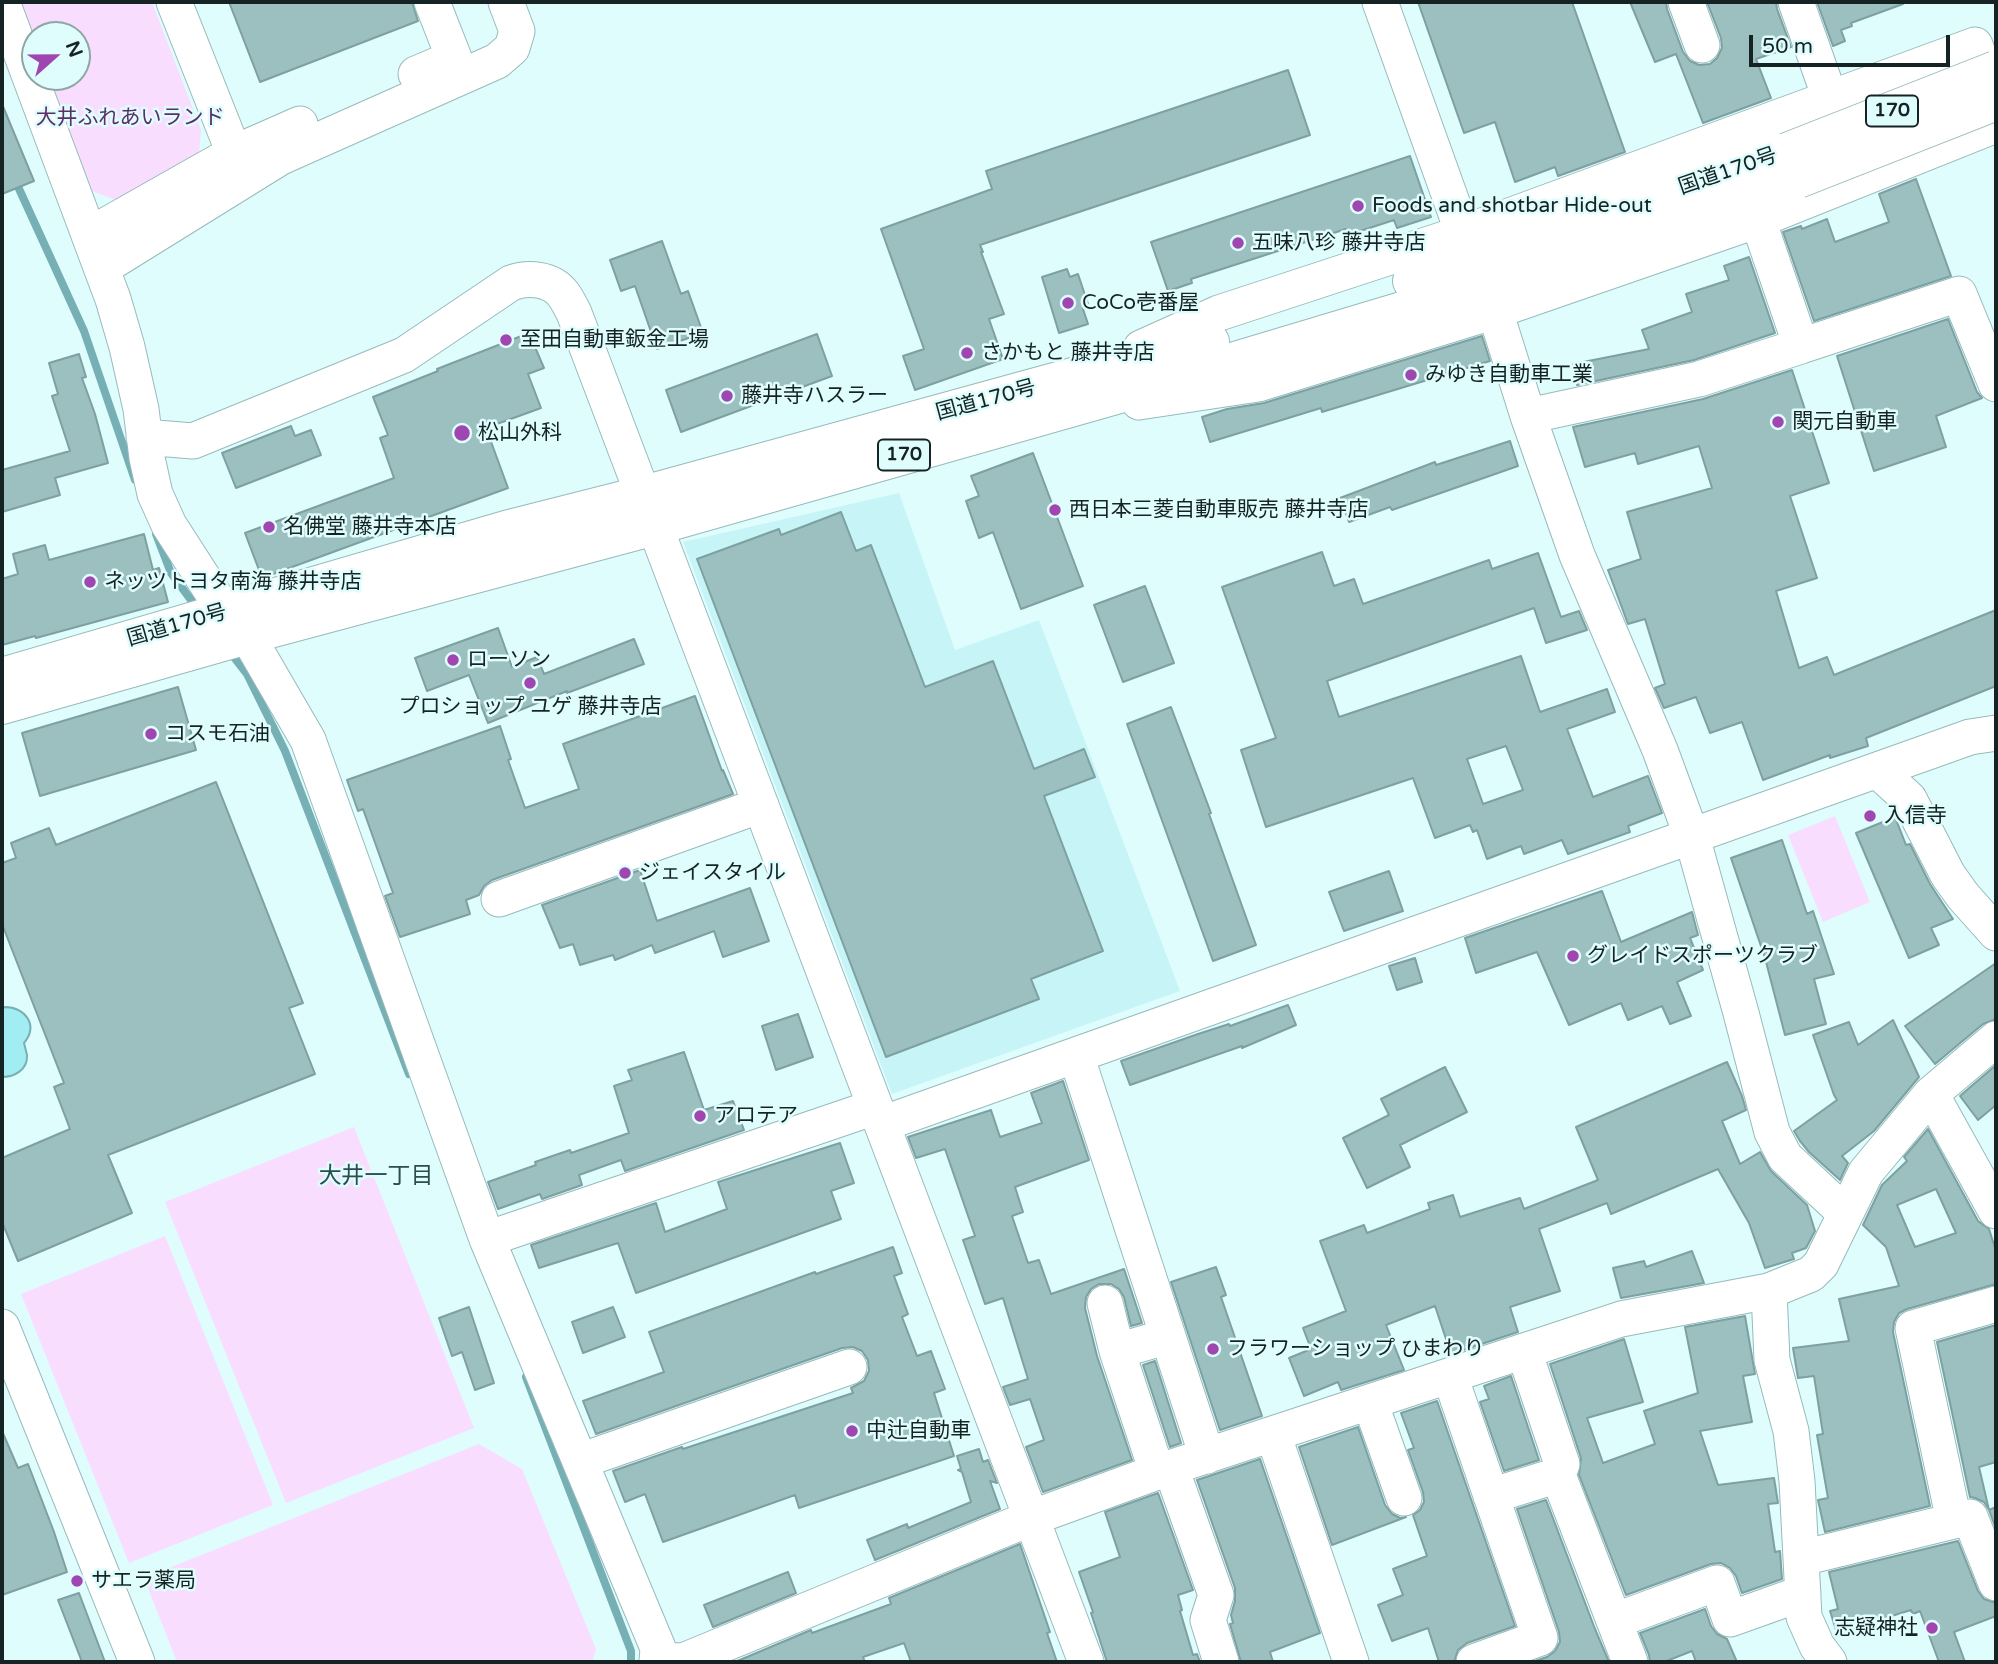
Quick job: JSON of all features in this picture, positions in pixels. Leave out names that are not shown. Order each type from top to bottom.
[{"type":"highway","name":"国道170号","points":[[2,677],[236,623],[649,510],[1037,417],[1489,285],[1793,165],[1996,69]]},
{"type":"highway","name":"国道170号","points":[[649,510],[1087,373],[1254,331],[1996,103]]},
{"type":"highway","name":"国道170号","points":[[2,705],[236,623]]},
{"type":"street","points":[[2,2],[113,299],[141,409],[155,494],[169,524],[236,623],[308,740],[487,1239],[658,1648],[657,1661],[683,1661],[1031,1518],[1164,1470],[1621,1319],[1769,1291],[1811,1274],[1821,1264],[1866,1172],[1931,1094],[1996,1039]]},
{"type":"street","points":[[174,2],[234,153]]},
{"type":"street","points":[[89,235],[234,153],[454,58],[432,2]]},
{"type":"street","points":[[102,268],[281,157],[497,61],[512,48],[517,31],[506,2]]},
{"type":"street","points":[[1380,2],[1463,233]]},
{"type":"street","points":[[1686,2],[1702,45]]},
{"type":"street","points":[[1796,2],[1830,98]]},
{"type":"street","points":[[1087,373],[1219,313],[1463,233],[1975,45],[1996,103]]},
{"type":"street","points":[[1037,417],[1258,384],[1495,311],[1758,220],[1996,125]]},
{"type":"street","points":[[1758,220],[1801,346]]},
{"type":"street","points":[[144,437],[193,441],[404,355],[511,283],[523,279],[544,281],[562,291],[574,313],[649,510],[1031,1518],[1083,1662]]},
{"type":"street","points":[[1528,415],[1699,379],[1959,294],[1996,384]]},
{"type":"street","points":[[1495,311],[1577,555],[1660,750],[1692,837],[1772,1132],[1785,1157],[1845,1213]]},
{"type":"street","points":[[487,1239],[1076,1055],[1970,737],[1996,733]]},
{"type":"street","points":[[1877,771],[1909,799],[1948,875],[1996,933]]},
{"type":"street","points":[[499,899],[761,805]]},
{"type":"street","points":[[1076,1055],[1207,1456]]},
{"type":"street","points":[[1931,1094],[1996,1211]]},
{"type":"street","points":[[1769,1291],[1772,1360],[1791,1431],[1797,1481],[1804,1617],[1829,1662]]},
{"type":"street","points":[[1105,1303],[1117,1351],[1216,1595],[1208,1620],[1221,1662]]},
{"type":"street","points":[[1954,1521],[1913,1328],[1996,1304]]},
{"type":"street","points":[[2,1327],[137,1662]]},
{"type":"street","points":[[1117,1351],[1155,1340]]},
{"type":"street","points":[[1524,1352],[1562,1464],[1558,1475],[1630,1662]]},
{"type":"street","points":[[580,1461],[849,1367]]},
{"type":"street","points":[[1450,1376],[1540,1638],[1474,1662]]},
{"type":"street","points":[[1370,1402],[1404,1498]]},
{"type":"street","points":[[1273,1434],[1351,1662]]},
{"type":"street","points":[[1492,1496],[1558,1475]]},
{"type":"street","points":[[1802,1558],[1969,1517],[1996,1583]]},
{"type":"street","points":[[1614,1621],[1717,1583],[1730,1619],[1803,1592]]},
{"type":"shaded area","points":[[899,493],[955,650],[1039,620],[1180,991],[892,1094],[683,542]]},
{"type":"shaded area","points":[[5,1007],[24,1014],[28,1018],[30,1030],[24,1043],[27,1060],[23,1069],[11,1076],[2,1077],[2,1009]]},
{"type":"green space","name":"大井ふれあいランド","points":[[21,2],[152,2],[201,130],[199,156],[121,202],[92,191],[54,91],[91,91],[91,21],[28,21]]},
{"type":"green space","points":[[1835,816],[1870,902],[1823,922],[1788,835]]},
{"type":"green space","points":[[354,1127],[474,1428],[286,1503],[165,1202]]},
{"type":"green space","points":[[165,1236],[273,1505],[129,1563],[21,1294]]},
{"type":"green space","points":[[479,1444],[522,1469],[596,1649],[592,1662],[177,1662],[144,1578]]},
{"type":"building","points":[[229,2],[412,2],[418,21],[260,82]]},
{"type":"building","points":[[1418,2],[1572,2],[1625,152],[1558,176],[1555,167],[1515,182],[1495,122],[1464,133]]},
{"type":"building","points":[[1630,2],[1666,2],[1683,52],[1690,61],[1699,65],[1710,64],[1722,48],[1721,38],[1707,2],[1776,2],[1791,47],[1756,59],[1771,98],[1703,123],[1676,54],[1655,62]]},
{"type":"building","points":[[1817,2],[1903,4],[1851,23],[1852,26],[1841,30],[1845,41],[1833,46]]},
{"type":"building","points":[[1288,70],[1310,135],[980,245],[1004,314],[989,319],[1003,359],[915,390],[903,356],[924,349],[881,229],[992,189],[986,171]]},
{"type":"building","points":[[2,104],[34,181],[2,194]]},
{"type":"building","points":[[1410,156],[1431,217],[1397,228],[1394,220],[1348,235],[1346,229],[1191,279],[1192,283],[1168,291],[1151,242]]},
{"type":"building","points":[[1916,179],[1951,276],[1814,321],[1783,232],[1801,226],[1802,229],[1827,219],[1835,242],[1889,222],[1879,194]]},
{"type":"building","points":[[662,241],[681,294],[688,291],[703,333],[657,349],[635,286],[621,291],[610,260]]},
{"type":"building","points":[[1749,257],[1775,333],[1694,360],[1577,385],[1573,364],[1649,349],[1642,330],[1692,312],[1686,294],[1729,280],[1724,266]]},
{"type":"building","points":[[1067,269],[1070,277],[1078,274],[1089,307],[1083,309],[1088,324],[1059,333],[1042,277]]},
{"type":"building","points":[[1948,319],[1977,392],[1982,398],[1936,416],[1946,447],[1874,471],[1837,356]]},
{"type":"building","points":[[529,333],[544,368],[528,374],[541,408],[486,428],[508,488],[262,578],[245,533],[394,478],[380,438],[388,435],[373,397]]},
{"type":"building","points":[[817,334],[832,376],[681,432],[666,390]]},
{"type":"building","points":[[1482,336],[1490,361],[1322,412],[1321,408],[1210,442],[1202,417],[1227,409],[1264,403]]},
{"type":"building","points":[[79,354],[86,377],[82,378],[108,463],[55,478],[60,495],[2,512],[2,470],[70,451],[52,396],[58,394],[49,363]]},
{"type":"building","points":[[1792,370],[1829,483],[1790,496],[1817,578],[1776,591],[1799,668],[1827,657],[1834,675],[1996,610],[1996,686],[1866,738],[1868,746],[1830,758],[1830,755],[1763,780],[1742,722],[1710,733],[1696,697],[1664,708],[1655,688],[1665,684],[1645,619],[1628,624],[1608,570],[1641,559],[1627,512],[1712,488],[1699,446],[1638,464],[1635,453],[1585,467],[1573,427],[1703,399]]},
{"type":"building","points":[[291,426],[295,436],[311,430],[321,455],[236,488],[222,453]]},
{"type":"building","points":[[1510,441],[1518,466],[1392,510],[1390,507],[1349,522],[1340,498],[1435,462],[1436,465]]},
{"type":"building","points":[[1033,453],[1083,586],[1021,609],[993,532],[979,538],[966,501],[979,496],[971,476]]},
{"type":"building","points":[[841,512],[856,551],[871,545],[925,687],[993,661],[1034,769],[1084,749],[1095,777],[1044,796],[1103,951],[1031,979],[1039,999],[886,1057],[697,559],[779,529],[781,535]]},
{"type":"building","points":[[144,534],[153,570],[159,568],[168,602],[2,645],[2,579],[18,574],[13,554],[45,545],[49,560]]},
{"type":"building","points":[[1322,552],[1334,586],[1354,579],[1363,604],[1489,560],[1492,569],[1538,553],[1561,617],[1579,611],[1587,630],[1546,643],[1534,608],[1327,681],[1339,717],[1521,656],[1540,712],[1607,689],[1615,712],[1567,729],[1593,797],[1648,776],[1662,813],[1628,826],[1630,832],[1568,854],[1562,840],[1524,854],[1521,846],[1487,859],[1477,830],[1473,832],[1470,825],[1435,838],[1413,778],[1266,827],[1241,750],[1276,738],[1222,587]],"holes":[[[1506,746],[1523,790],[1483,804],[1467,759]]]},
{"type":"building","points":[[1145,586],[1174,663],[1123,682],[1094,605]]},
{"type":"building","points":[[498,628],[512,667],[537,657],[544,674],[634,639],[644,664],[488,723],[469,675],[427,691],[415,658]]},
{"type":"building","points":[[178,687],[196,750],[40,796],[22,733]]},
{"type":"building","points":[[695,696],[733,794],[492,880],[484,886],[479,895],[466,900],[470,914],[400,937],[385,896],[393,893],[363,809],[358,811],[347,780],[500,726],[511,759],[508,760],[525,808],[579,789],[563,744]]},
{"type":"building","points":[[1171,707],[1256,945],[1213,961],[1127,724]]},
{"type":"building","points":[[216,782],[303,1003],[289,1008],[315,1074],[108,1155],[132,1213],[18,1261],[2,1222],[2,1158],[70,1129],[54,1087],[64,1083],[2,924],[2,863],[16,858],[11,843],[49,828],[56,845]]},
{"type":"building","points":[[1895,817],[1906,845],[1910,844],[1930,884],[1953,919],[1931,928],[1939,945],[1909,958],[1856,833]]},
{"type":"building","points":[[1782,840],[1807,914],[1813,911],[1834,974],[1814,979],[1826,1024],[1785,1035],[1765,958],[1731,858]]},
{"type":"building","points":[[640,870],[657,921],[750,888],[769,941],[723,957],[714,931],[655,953],[652,945],[615,960],[613,955],[580,965],[573,944],[560,948],[542,905]]},
{"type":"building","points":[[1389,871],[1403,911],[1344,931],[1329,892]]},
{"type":"building","points":[[1602,891],[1621,942],[1692,912],[1698,935],[1690,938],[1703,970],[1677,982],[1691,1016],[1670,1024],[1662,1006],[1628,1020],[1621,1003],[1569,1025],[1537,952],[1476,973],[1465,938]]},
{"type":"building","points":[[1415,958],[1422,982],[1397,990],[1389,966]]},
{"type":"building","points":[[1996,963],[1996,1019],[1983,1024],[1935,1064],[1905,1026]]},
{"type":"building","points":[[1288,1005],[1296,1025],[1242,1048],[1130,1085],[1121,1061]]},
{"type":"building","points":[[798,1014],[813,1057],[776,1070],[762,1026]]},
{"type":"building","points":[[1893,1020],[1919,1077],[1874,1131],[1842,1156],[1848,1163],[1840,1180],[1809,1152],[1794,1131],[1837,1100],[1813,1035],[1849,1022],[1858,1045]]},
{"type":"building","points":[[684,1052],[704,1110],[733,1101],[744,1130],[625,1171],[621,1160],[579,1175],[582,1185],[542,1199],[540,1194],[498,1209],[488,1182],[536,1165],[535,1162],[629,1133],[614,1086],[632,1080],[628,1070]]},
{"type":"building","points":[[1727,1062],[1746,1110],[1722,1121],[1740,1164],[1760,1152],[1771,1171],[1807,1205],[1815,1231],[1806,1248],[1792,1253],[1794,1259],[1765,1268],[1749,1223],[1718,1169],[1611,1214],[1607,1203],[1539,1229],[1560,1291],[1510,1307],[1518,1332],[1451,1354],[1435,1306],[1386,1325],[1404,1370],[1341,1390],[1338,1382],[1304,1396],[1289,1358],[1311,1349],[1303,1328],[1346,1311],[1320,1241],[1364,1225],[1367,1233],[1430,1209],[1428,1203],[1453,1195],[1460,1217],[1520,1198],[1524,1209],[1598,1180],[1576,1127]]},
{"type":"building","points":[[1996,1065],[1996,1105],[1978,1120],[1960,1096]]},
{"type":"building","points":[[1445,1067],[1467,1112],[1400,1145],[1410,1167],[1367,1188],[1343,1138],[1389,1115],[1381,1099]]},
{"type":"building","points":[[1063,1081],[1089,1160],[1015,1187],[1023,1212],[1012,1216],[1028,1263],[1039,1260],[1051,1294],[1124,1269],[1142,1323],[1131,1326],[1124,1297],[1119,1289],[1111,1284],[1099,1284],[1091,1289],[1086,1297],[1085,1308],[1097,1356],[1132,1460],[1043,1492],[1026,1447],[1044,1440],[1030,1399],[1010,1405],[1003,1387],[1028,1379],[1003,1298],[985,1304],[963,1240],[975,1236],[945,1149],[916,1158],[908,1137],[991,1110],[1000,1137],[1042,1123],[1031,1093]]},
{"type":"building","points":[[1928,1129],[1978,1221],[1989,1229],[1996,1251],[1996,1284],[1907,1309],[1899,1313],[1894,1322],[1893,1332],[1930,1506],[1825,1532],[1818,1500],[1828,1498],[1817,1435],[1823,1434],[1814,1376],[1798,1378],[1793,1348],[1849,1341],[1839,1299],[1899,1286],[1886,1247],[1863,1225],[1882,1185],[1907,1161],[1904,1157]],"holes":[[[1936,1189],[1956,1233],[1915,1247],[1897,1205]]]},
{"type":"building","points":[[840,1143],[854,1183],[831,1191],[841,1219],[636,1293],[618,1243],[539,1268],[531,1245],[656,1203],[665,1232],[727,1209],[718,1182]]},
{"type":"building","points":[[893,1247],[902,1273],[894,1276],[908,1314],[902,1317],[917,1356],[931,1351],[945,1389],[934,1393],[954,1456],[799,1508],[795,1495],[663,1542],[645,1494],[625,1502],[613,1471],[853,1393],[851,1388],[864,1381],[869,1371],[868,1360],[862,1351],[853,1347],[842,1348],[596,1434],[583,1401],[664,1372],[649,1332]]},
{"type":"building","points":[[1692,1251],[1704,1283],[1621,1298],[1613,1268],[1644,1261],[1646,1267]]},
{"type":"building","points":[[1216,1267],[1226,1295],[1221,1297],[1262,1416],[1220,1430],[1171,1282]]},
{"type":"building","points":[[469,1307],[494,1383],[475,1390],[462,1352],[452,1356],[439,1318]]},
{"type":"building","points":[[613,1307],[625,1337],[583,1353],[572,1322]]},
{"type":"building","points":[[1745,1316],[1755,1374],[1743,1376],[1752,1422],[1700,1431],[1718,1485],[1774,1478],[1778,1503],[1768,1504],[1775,1552],[1780,1551],[1782,1579],[1742,1593],[1730,1568],[1721,1563],[1711,1564],[1626,1595],[1579,1475],[1581,1458],[1550,1364],[1624,1339],[1643,1402],[1587,1418],[1603,1463],[1655,1444],[1644,1411],[1698,1393],[1685,1327]]},
{"type":"building","points":[[1996,1325],[1996,1462],[1979,1467],[1989,1510],[1984,1502],[1970,1497],[1937,1342]]},
{"type":"building","points":[[1155,1361],[1181,1443],[1170,1447],[1143,1365]]},
{"type":"building","points":[[1511,1376],[1539,1460],[1504,1471],[1480,1402],[1489,1399],[1484,1386]]},
{"type":"building","points":[[1437,1401],[1515,1626],[1467,1643],[1458,1650],[1454,1662],[1439,1662],[1428,1628],[1392,1641],[1378,1605],[1403,1595],[1393,1569],[1427,1556],[1413,1515],[1420,1510],[1424,1502],[1423,1492],[1408,1450],[1414,1448],[1401,1413]]},
{"type":"building","points":[[1358,1427],[1385,1505],[1392,1514],[1400,1518],[1406,1517],[1332,1545],[1299,1447]]},
{"type":"building","points":[[2,1431],[18,1468],[28,1464],[67,1572],[2,1595]]},
{"type":"building","points":[[979,1449],[983,1462],[988,1460],[997,1483],[990,1481],[1000,1509],[875,1560],[867,1540],[907,1524],[908,1528],[971,1502],[962,1472],[958,1470],[961,1469],[957,1456]]},
{"type":"building","points":[[1260,1459],[1320,1633],[1270,1652],[1273,1662],[1241,1662],[1230,1624],[1233,1623],[1231,1615],[1235,1588],[1197,1480]]},
{"type":"building","points":[[1158,1493],[1193,1590],[1178,1595],[1193,1655],[1197,1654],[1200,1662],[1107,1662],[1079,1572],[1120,1557],[1105,1512]]},
{"type":"building","points":[[1546,1500],[1609,1662],[1532,1662],[1547,1657],[1555,1651],[1560,1642],[1559,1632],[1517,1509]]},
{"type":"building","points":[[1996,1507],[1996,1529],[1989,1510]]},
{"type":"building","points":[[1958,1541],[1978,1591],[1984,1599],[1996,1603],[1996,1616],[1954,1632],[1965,1662],[1939,1662],[1920,1611],[1913,1614],[1911,1610],[1837,1633],[1830,1611],[1838,1609],[1829,1572]]},
{"type":"building","points":[[1020,1544],[1050,1632],[1047,1633],[1057,1662],[911,1662],[904,1643],[863,1657],[865,1662],[735,1662],[811,1630],[812,1633],[891,1604],[889,1598]]},
{"type":"building","points":[[788,1572],[796,1593],[713,1627],[704,1605]]},
{"type":"building","points":[[79,1593],[105,1662],[82,1662],[58,1600]]},
{"type":"building","points":[[1705,1609],[1711,1626],[1717,1634],[1727,1639],[1737,1662],[1696,1662],[1692,1651],[1664,1662],[1650,1662],[1640,1633]]},
{"type":"waterway","points":[[15,180],[84,331],[135,480]]},
{"type":"waterway","points":[[156,534],[171,573],[197,608]]},
{"type":"waterway","points":[[230,652],[247,674],[285,751],[409,1074]]},
{"type":"waterway","points":[[526,1377],[631,1651],[631,1662]]},
{"type":"place","name":"Foods and shotbar Hide-out","points":[[1358,206]]},
{"type":"place","name":"五味八珍 藤井寺店","points":[[1238,243]]},
{"type":"place","name":"CoCo壱番屋","points":[[1068,303]]},
{"type":"place","name":"至田自動車鈑金工場","points":[[506,340]]},
{"type":"place","name":"さかもと 藤井寺店","points":[[967,353]]},
{"type":"place","name":"みゆき自動車工業","points":[[1411,375]]},
{"type":"place","name":"藤井寺ハスラー","points":[[727,396]]},
{"type":"place","name":"関元自動車","points":[[1778,422]]},
{"type":"place","name":"松山外科","points":[[462,433]]},
{"type":"place","name":"西日本三菱自動車販売 藤井寺店","points":[[1055,510]]},
{"type":"place","name":"名佛堂 藤井寺本店","points":[[269,527]]},
{"type":"place","name":"ネッツトヨタ南海 藤井寺店","points":[[90,582]]},
{"type":"place","name":"ローソン","points":[[453,660]]},
{"type":"place","name":"プロショップ ユゲ 藤井寺店","points":[[530,683]]},
{"type":"place","name":"コスモ石油","points":[[151,734]]},
{"type":"place","name":"入信寺","points":[[1870,816]]},
{"type":"place","name":"ジェイスタイル","points":[[625,873]]},
{"type":"place","name":"グレイドスポーツクラブ","points":[[1573,956]]},
{"type":"place","name":"アロテア","points":[[700,1116]]},
{"type":"place","name":"フラワーショップ ひまわり","points":[[1213,1349]]},
{"type":"place","name":"中辻自動車","points":[[852,1431]]},
{"type":"place","name":"サエラ薬局","points":[[77,1581]]},
{"type":"place","name":"志疑神社","points":[[1932,1628]]},
{"type":"district","name":"大井一丁目","points":[[376,1177]]}]
